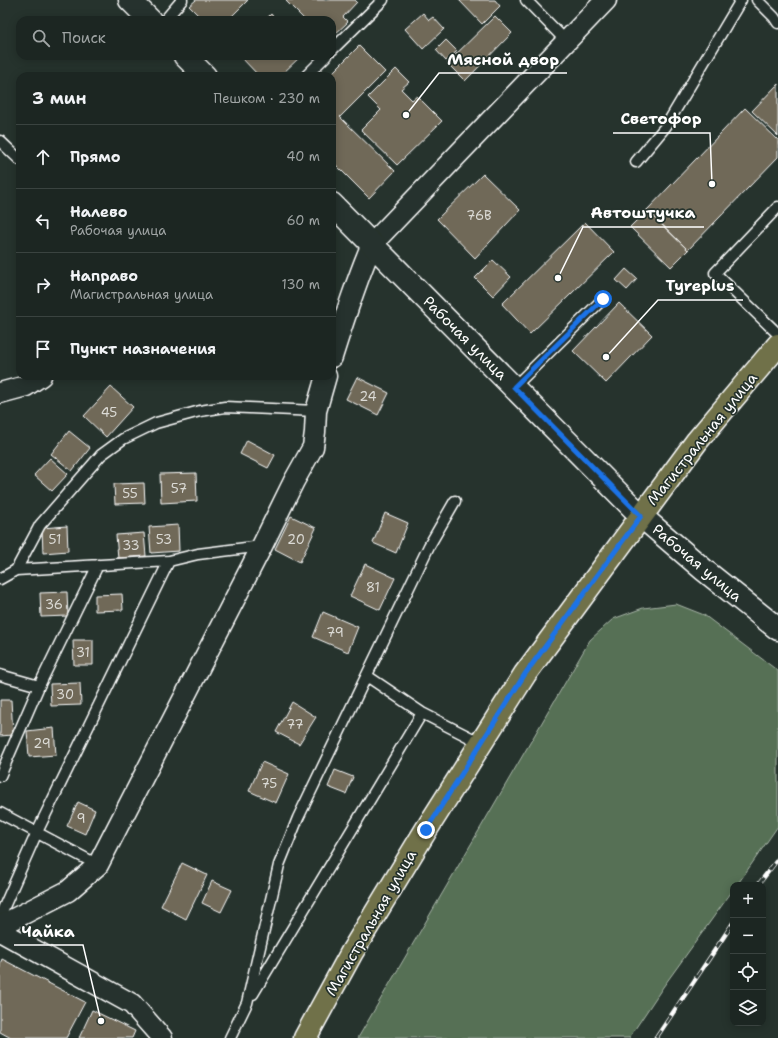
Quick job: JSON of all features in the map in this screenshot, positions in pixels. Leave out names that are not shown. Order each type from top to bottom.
[{"type":"main road","name":"Магистральная улица","points":[[305,1038],[352,952],[426,830],[525,674],[697,441],[778,346]]},
{"type":"street","points":[[130,0],[146,16]]},
{"type":"street","points":[[336,344],[360,271],[372,244],[606,0]]},
{"type":"street","points":[[189,60],[201,72]]},
{"type":"street","name":"Рабочая улица","points":[[336,208],[641,516],[704,570],[778,629]]},
{"type":"street","points":[[0,393],[26,386],[35,380]]},
{"type":"street","points":[[0,926],[68,891],[98,865],[294,481],[313,447],[316,411],[325,380]]},
{"type":"street","points":[[0,932],[132,1004],[162,1038]]},
{"type":"lane","points":[[168,16],[182,0]]},
{"type":"lane","points":[[336,46],[382,0]]},
{"type":"lane","points":[[526,0],[567,42]]},
{"type":"lane","points":[[636,162],[666,126],[741,0]]},
{"type":"lane","points":[[757,0],[778,23]]},
{"type":"lane","points":[[310,72],[322,60]]},
{"type":"lane","points":[[0,141],[16,156]]},
{"type":"lane","points":[[778,207],[715,273],[778,334]]},
{"type":"lane","points":[[514,387],[603,299]]},
{"type":"lane","points":[[16,570],[40,525],[101,455],[123,439],[156,424],[200,411],[225,407],[316,411]]},
{"type":"lane","points":[[247,1003],[279,865],[298,818],[429,546],[455,501]]},
{"type":"lane","points":[[0,579],[16,570],[169,561],[198,554],[262,546]]},
{"type":"lane","points":[[0,916],[37,832],[169,561]]},
{"type":"lane","points":[[0,776],[39,686],[98,565]]},
{"type":"lane","points":[[0,676],[39,686]]},
{"type":"lane","points":[[366,676],[422,713],[481,743]]},
{"type":"lane","points":[[230,1038],[247,1003],[422,713]]},
{"type":"lane","points":[[0,813],[98,865]]},
{"type":"green space","points":[[676,604],[704,615],[778,671],[778,826],[739,882],[730,882],[730,894],[663,987],[629,1038],[358,1038],[590,640],[613,619],[643,608]]},
{"type":"building","points":[[196,0],[248,0],[232,16],[199,16],[189,6]]},
{"type":"building","points":[[355,0],[357,2],[343,17],[348,22],[336,33],[336,16],[301,16],[286,1]]},
{"type":"building","points":[[459,0],[495,0],[500,6],[482,24]]},
{"type":"building","points":[[423,13],[429,20],[433,17],[444,29],[423,49],[405,29]]},
{"type":"building","points":[[495,16],[512,33],[465,81],[447,63]]},
{"type":"building","points":[[446,40],[457,51],[446,61],[436,50]]},
{"type":"building","points":[[359,46],[385,72],[340,117],[395,171],[369,198],[336,165],[336,72],[333,72]]},
{"type":"building","points":[[244,60],[297,60],[284,72],[255,72]]},
{"type":"building","points":[[396,69],[409,82],[401,89],[412,100],[417,96],[442,121],[397,165],[361,130],[381,110],[368,97]]},
{"type":"building","points":[[778,84],[778,136],[752,111]]},
{"type":"building","points":[[745,108],[778,140],[778,157],[688,250],[647,210]]},
{"type":"building","points":[[483,174],[520,210],[475,258],[437,219]]},
{"type":"building","points":[[647,210],[688,250],[671,267],[630,227]]},
{"type":"building","points":[[585,222],[614,252],[530,334],[502,304]]},
{"type":"building","points":[[493,260],[511,277],[493,296],[475,278]]},
{"type":"building","points":[[626,269],[637,279],[627,290],[616,280]]},
{"type":"building","points":[[619,303],[652,335],[606,383],[573,351]]},
{"type":"building","points":[[357,377],[389,393],[378,415],[346,399]]},
{"type":"building","points":[[111,387],[133,407],[106,437],[84,416]]},
{"type":"building","points":[[69,431],[90,448],[72,471],[51,454]]},
{"type":"building","points":[[247,440],[275,455],[268,468],[240,454]]},
{"type":"building","points":[[50,458],[68,474],[52,491],[34,475]]},
{"type":"building","points":[[196,473],[197,501],[161,503],[160,474]]},
{"type":"building","points":[[144,483],[145,503],[115,504],[114,484]]},
{"type":"building","points":[[385,513],[408,523],[396,553],[373,543]]},
{"type":"building","points":[[291,516],[316,528],[300,562],[275,549]]},
{"type":"building","points":[[178,525],[179,551],[151,553],[149,527]]},
{"type":"building","points":[[67,526],[68,551],[43,553],[42,528]]},
{"type":"building","points":[[144,533],[146,556],[118,558],[116,535]]},
{"type":"building","points":[[365,564],[395,578],[380,610],[350,596]]},
{"type":"building","points":[[67,592],[68,616],[41,617],[40,593]]},
{"type":"building","points":[[122,594],[123,610],[95,611],[95,595]]},
{"type":"building","points":[[323,612],[358,627],[348,652],[313,637]]},
{"type":"building","points":[[73,640],[93,640],[93,665],[74,665]]},
{"type":"building","points":[[80,683],[81,705],[51,706],[50,684]]},
{"type":"building","points":[[0,700],[11,700],[13,735],[0,736]]},
{"type":"building","points":[[292,702],[316,717],[299,744],[276,732]]},
{"type":"building","points":[[54,728],[56,755],[29,757],[27,731]]},
{"type":"building","points":[[262,762],[289,774],[276,803],[249,791]]},
{"type":"building","points":[[335,770],[353,777],[346,794],[328,787]]},
{"type":"building","points":[[78,802],[95,810],[85,834],[67,826]]},
{"type":"building","points":[[182,863],[207,875],[186,919],[161,906]]},
{"type":"building","points":[[212,881],[232,890],[221,912],[202,903]]},
{"type":"building","points":[[2,959],[85,1002],[66,1038],[11,1038],[0,1032],[0,964]]},
{"type":"building","points":[[92,1010],[135,1031],[132,1038],[79,1038]]},
{"type":"railway","points":[[760,882],[778,859]]},
{"type":"railway","points":[[656,1038],[730,927]]},
{"type":"place","name":"Мясной двор","points":[[406,115]]},
{"type":"place","name":"Светофор","points":[[712,184]]},
{"type":"place","name":"Автоштучка","points":[[558,278]]},
{"type":"place","name":"Tyreplus","points":[[606,357]]},
{"type":"place","name":"Чайка","points":[[101,1021]]},
{"type":"route","points":[[426,830],[525,674],[641,516],[514,387],[603,299]]}]
